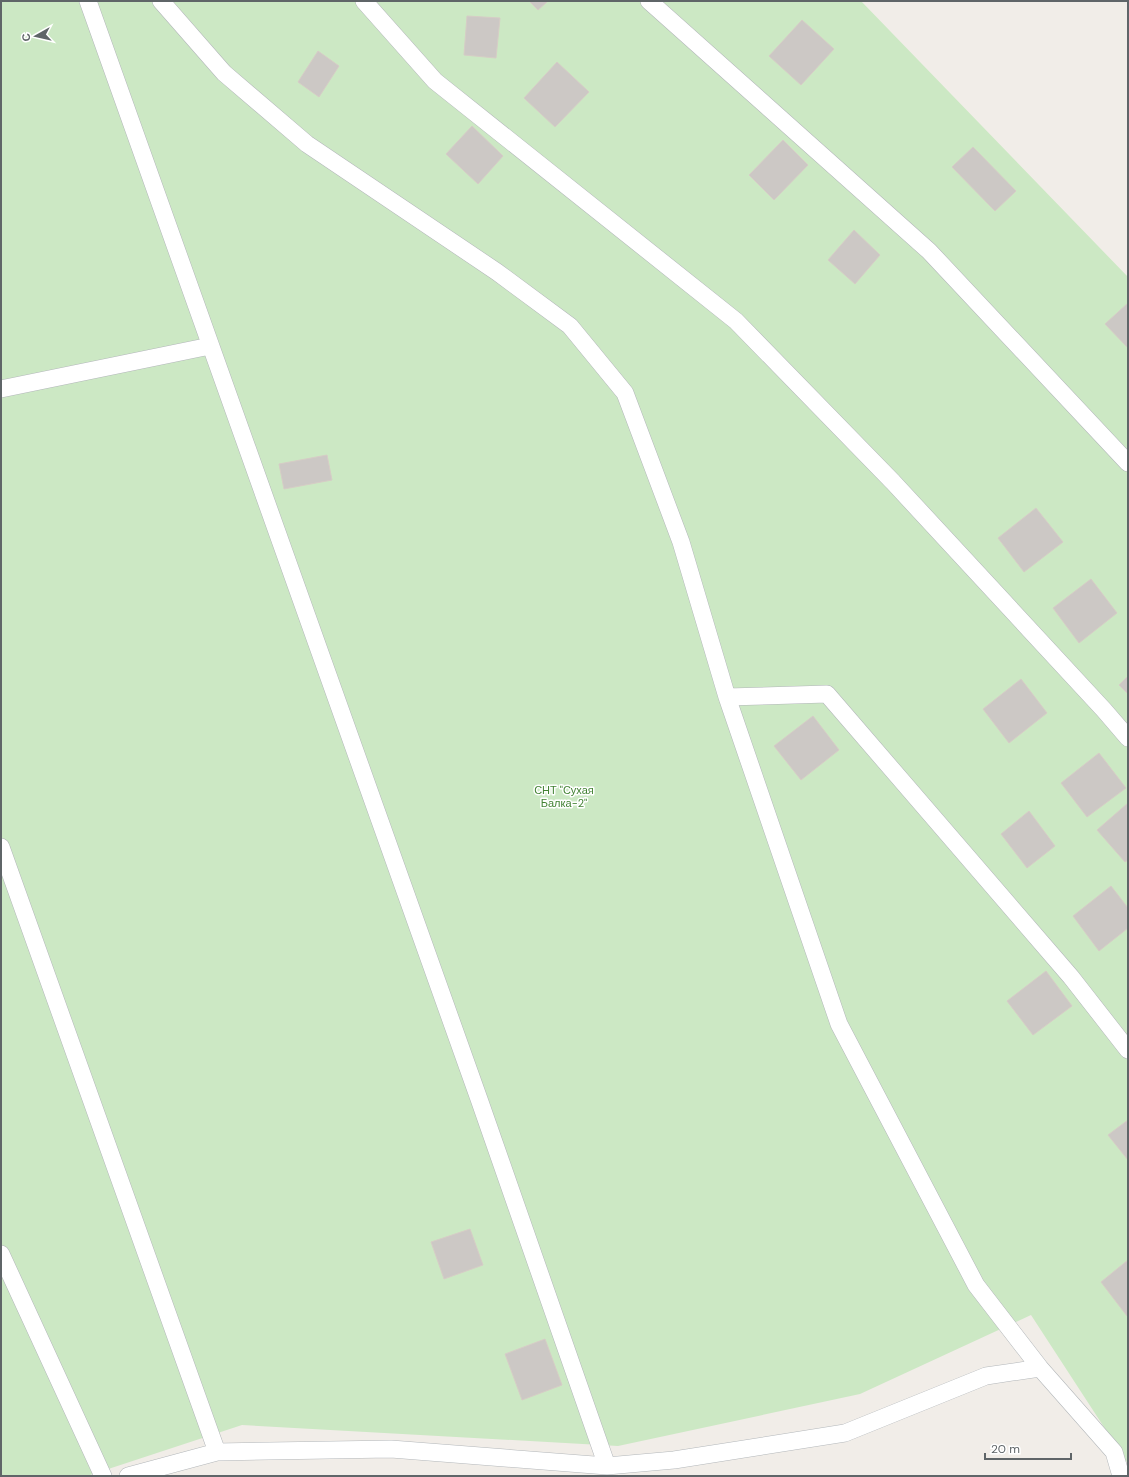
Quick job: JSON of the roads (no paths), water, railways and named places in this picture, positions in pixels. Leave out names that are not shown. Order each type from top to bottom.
[{"type":"lane","points":[[88,1],[479,1099],[607,1466]]},
{"type":"lane","points":[[161,1],[224,73],[307,144],[497,272],[570,326],[625,393],[680,542],[727,697],[839,1024],[976,1285],[1040,1368],[1114,1452],[1121,1476]]},
{"type":"lane","points":[[364,1],[435,81],[736,321],[893,482],[1104,710],[1128,738]]},
{"type":"lane","points":[[649,1],[929,251],[1128,463]]},
{"type":"lane","points":[[1,389],[210,346]]},
{"type":"lane","points":[[727,697],[827,694],[1071,977],[1128,1050]]},
{"type":"lane","points":[[1,847],[216,1452]]},
{"type":"lane","points":[[1,1254],[103,1476]]},
{"type":"lane","points":[[128,1476],[216,1452],[391,1449],[607,1466],[674,1460],[845,1432],[986,1376],[1040,1368]]},
{"type":"park label","name":"СНТ \"Сухая Балка-2\"","points":[[564,796]]}]
